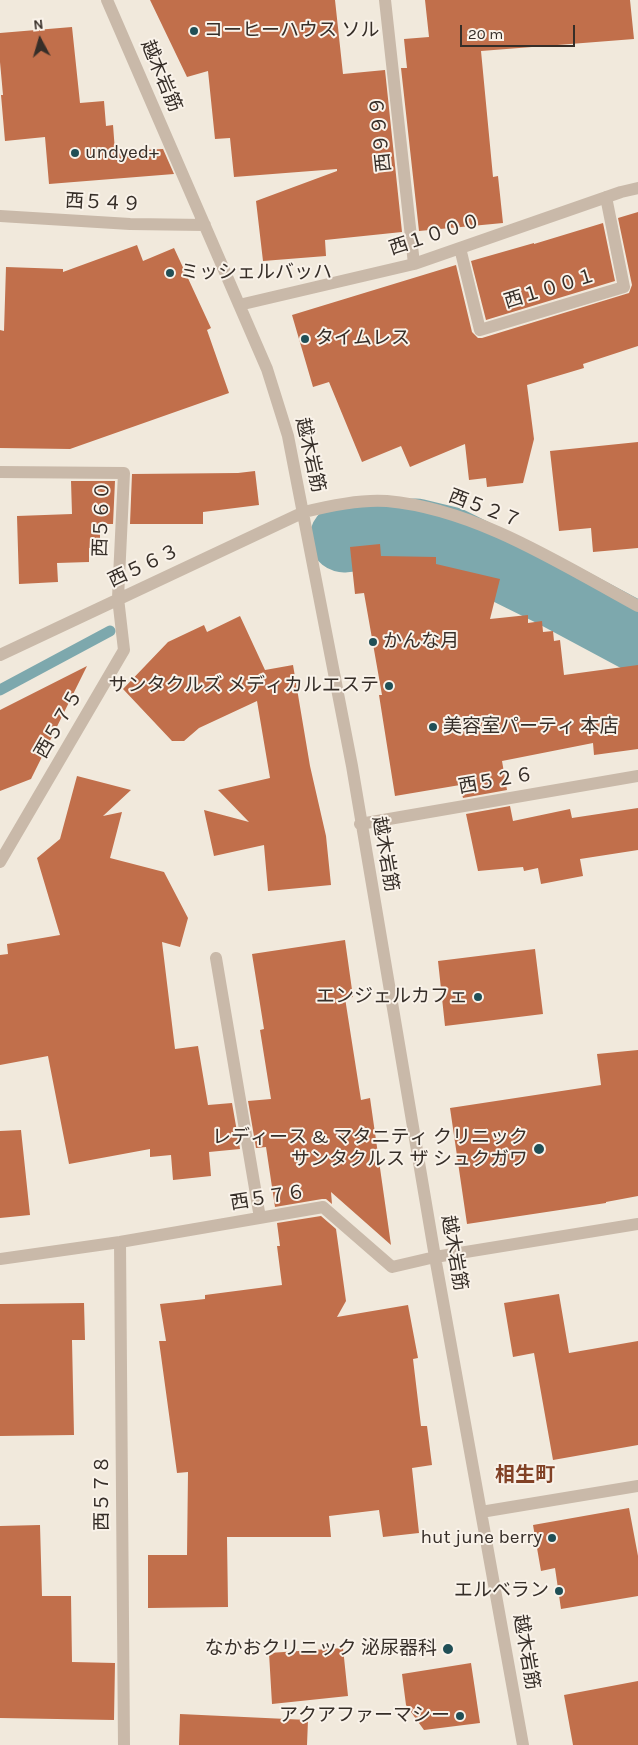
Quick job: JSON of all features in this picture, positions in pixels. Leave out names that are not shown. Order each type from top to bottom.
[{"type":"street","name":"越木岩筋","points":[[107,0],[270,377],[288,436],[352,766],[360,824],[435,1257],[523,1745]]},
{"type":"street","name":"西９９９","points":[[385,0],[414,264]]},
{"type":"street","name":"西１０００","points":[[240,305],[414,264],[606,197],[638,188]]},
{"type":"street","name":"西１００１","points":[[460,248],[480,330],[624,287],[606,197]]},
{"type":"street","name":"西５４９","points":[[0,216],[130,224],[205,226]]},
{"type":"street","name":"西５６０","points":[[0,472],[124,473],[118,598]]},
{"type":"street","name":"西５２７","points":[[305,519],[330,506],[385,501],[440,511],[465,519],[523,543],[638,606]]},
{"type":"street","name":"西５６３","points":[[0,655],[118,598],[305,519]]},
{"type":"street","name":"西５７５","points":[[0,862],[124,650],[118,598]]},
{"type":"street","name":"西５２６","points":[[360,824],[638,776]]},
{"type":"street","points":[[216,958],[260,1218]]},
{"type":"street","name":"西５７６","points":[[0,1259],[120,1242],[323,1207],[392,1267],[435,1257],[638,1224]]},
{"type":"street","name":"西５７８","points":[[120,1242],[124,1745]]},
{"type":"street","points":[[481,1512],[638,1486]]},
{"type":"building","points":[[150,0],[335,0],[343,74],[385,70],[402,232],[325,240],[326,256],[263,261],[256,201],[337,171],[337,169],[234,177],[230,138],[215,139],[208,71],[187,77]]},
{"type":"building","points":[[425,0],[630,0],[634,39],[481,51],[493,177],[498,176],[503,223],[419,231],[401,68],[407,68],[404,39],[429,37]]},
{"type":"building","points":[[72,27],[80,103],[104,101],[106,126],[113,125],[115,151],[163,149],[174,174],[49,184],[45,137],[5,141],[1,95],[3,95],[0,33]]},
{"type":"building","points":[[638,212],[638,346],[583,364],[584,368],[527,385],[534,439],[523,483],[487,487],[486,478],[469,480],[465,444],[410,467],[401,446],[362,462],[329,382],[313,387],[292,315],[456,265],[472,332],[478,338],[482,338],[629,293],[632,285],[618,218]]},
{"type":"building","points":[[603,223],[615,281],[486,320],[471,261]]},
{"type":"building","points":[[137,245],[143,261],[174,248],[211,328],[207,330],[229,393],[70,449],[0,448],[0,330],[4,331],[6,267],[63,269],[63,272]]},
{"type":"building","points":[[638,442],[638,548],[593,552],[591,528],[559,531],[550,451]]},
{"type":"building","points":[[255,471],[259,505],[203,512],[203,524],[130,524],[132,474],[238,473]]},
{"type":"building","points":[[71,481],[115,481],[113,524],[100,524],[100,548],[89,548],[89,562],[57,563],[58,582],[19,584],[17,516],[72,514]]},
{"type":"building","points":[[380,544],[381,556],[436,557],[436,564],[500,579],[490,619],[528,615],[528,623],[542,621],[543,632],[553,631],[554,641],[560,640],[564,675],[638,665],[638,749],[594,755],[593,743],[502,761],[507,790],[463,798],[460,785],[395,796],[379,695],[382,695],[364,593],[355,594],[350,547]]},
{"type":"building","points":[[240,616],[265,670],[293,665],[310,766],[326,836],[331,885],[268,891],[264,845],[214,856],[204,810],[249,822],[218,790],[270,778],[257,701],[199,728],[184,741],[172,741],[123,689],[168,642],[204,625],[207,632]]},
{"type":"building","points":[[87,666],[31,779],[0,791],[0,710]]},
{"type":"building","points":[[77,776],[131,790],[103,816],[122,812],[110,858],[164,872],[188,918],[180,947],[162,942],[175,1049],[198,1046],[208,1105],[232,1103],[240,1149],[209,1152],[211,1176],[173,1180],[171,1155],[150,1157],[150,1149],[69,1164],[48,1056],[0,1065],[0,955],[8,954],[7,944],[60,935],[37,858],[60,839]]},
{"type":"building","points":[[510,806],[513,821],[570,809],[572,818],[638,808],[638,850],[580,859],[583,876],[541,884],[538,868],[524,871],[523,867],[478,871],[466,814]]},
{"type":"building","points":[[345,940],[353,997],[345,998],[361,1100],[370,1098],[391,1245],[331,1192],[332,1204],[326,1199],[322,1199],[275,1207],[266,1147],[256,1148],[248,1101],[271,1099],[260,1030],[264,1029],[252,954]]},
{"type":"building","points":[[535,949],[543,1014],[445,1026],[438,961]]},
{"type":"building","points":[[638,1050],[638,1196],[606,1203],[467,1224],[450,1108],[601,1085],[597,1054]]},
{"type":"building","points":[[21,1130],[30,1215],[0,1218],[0,1131]]},
{"type":"building","points":[[321,1216],[336,1229],[346,1301],[337,1317],[408,1305],[418,1358],[413,1359],[421,1426],[427,1426],[432,1465],[412,1468],[419,1533],[383,1537],[379,1510],[329,1516],[331,1537],[227,1537],[228,1607],[148,1608],[148,1555],[187,1555],[188,1472],[177,1473],[159,1341],[166,1341],[160,1304],[205,1299],[205,1295],[282,1285],[277,1246],[280,1246],[277,1223]]},
{"type":"building","points":[[559,1294],[569,1353],[638,1341],[638,1445],[553,1460],[534,1353],[513,1357],[504,1303]]},
{"type":"building","points":[[84,1303],[85,1340],[72,1340],[74,1435],[0,1436],[0,1304]]},
{"type":"building","points":[[629,1508],[638,1556],[638,1596],[561,1609],[555,1568],[541,1571],[533,1525]]},
{"type":"building","points":[[40,1525],[42,1596],[71,1596],[72,1662],[115,1663],[114,1720],[0,1718],[0,1526]]},
{"type":"building","points":[[343,1648],[348,1696],[272,1704],[269,1653]]},
{"type":"building","points":[[471,1663],[480,1723],[424,1730],[406,1705],[402,1674]]},
{"type":"building","points":[[638,1681],[638,1745],[573,1745],[564,1695]]},
{"type":"building","points":[[180,1714],[308,1720],[307,1745],[179,1745]]},
{"type":"waterway","points":[[344,538],[416,533],[449,541],[554,593],[638,638]]},
{"type":"waterway","points":[[0,690],[110,631]]},
{"type":"place","name":"コーヒーハウス ソル","points":[[194,31]]},
{"type":"place","name":"undyed+","points":[[75,153]]},
{"type":"place","name":"ミッシェルバッハ","points":[[170,273]]},
{"type":"place","name":"タイムレス","points":[[305,339]]},
{"type":"place","name":"かんな月","points":[[373,642]]},
{"type":"place","name":"サンタクルズ メディカルエステ","points":[[389,686]]},
{"type":"place","name":"美容室パーティ 本店","points":[[433,727]]},
{"type":"place","name":"エンジェルカフェ","points":[[478,997]]},
{"type":"place","name":"レディース & マタニティ クリニック サンタクルス ザ シュクガワ","points":[[539,1149]]},
{"type":"place","name":"hut june berry","points":[[552,1538]]},
{"type":"place","name":"エルベラン","points":[[559,1591]]},
{"type":"place","name":"なかおクリニック 泌尿器科","points":[[448,1649]]},
{"type":"place","name":"アクアファーマシー","points":[[460,1716]]},
{"type":"district","name":"相生町","points":[[525,1475]]}]
